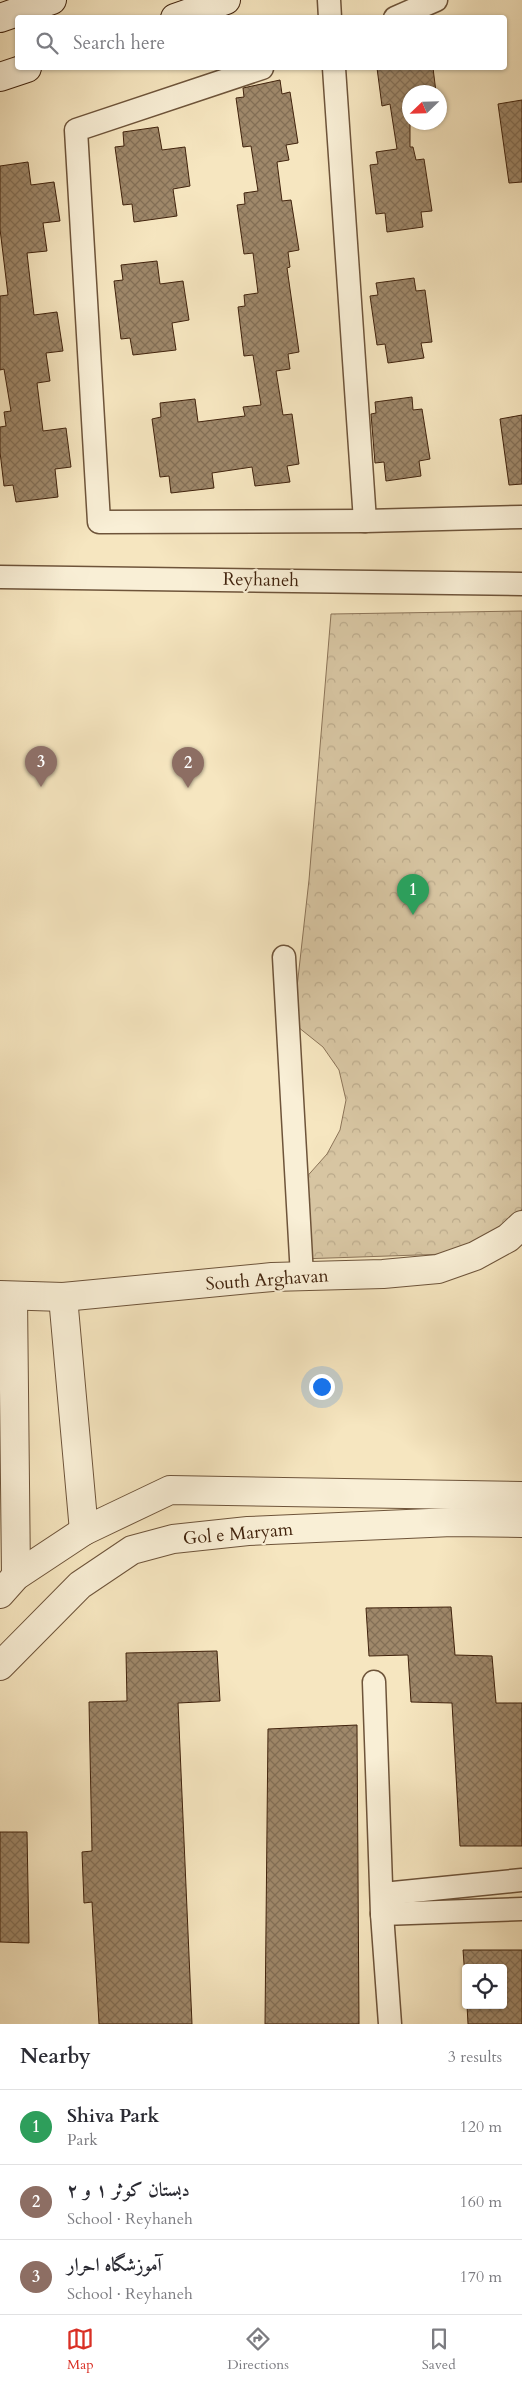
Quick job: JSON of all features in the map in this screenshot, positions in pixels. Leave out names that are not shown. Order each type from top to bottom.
[{"type":"street","points":[[0,18],[52,0]]},
{"type":"street","points":[[184,15],[226,0]]},
{"type":"street","points":[[329,0],[330,15]]},
{"type":"street","points":[[402,15],[436,0]]},
{"type":"street","points":[[0,77],[21,70]]},
{"type":"street","points":[[256,70],[76,130],[99,522],[365,521],[522,517]]},
{"type":"street","points":[[334,70],[365,521]]},
{"type":"street","name":"Reyhaneh","points":[[0,577],[522,584]]},
{"type":"street","points":[[284,957],[302,1276]]},
{"type":"street","name":"South Arghavan","points":[[7,1296],[63,1297],[272,1277],[383,1274],[438,1269],[475,1256],[508,1238],[522,1225]]},
{"type":"street","points":[[7,1296],[8,1585]]},
{"type":"street","points":[[63,1297],[84,1531]]},
{"type":"street","points":[[8,1585],[84,1531],[170,1490],[522,1496]]},
{"type":"street","name":"Gol e Maryam","points":[[0,1666],[80,1585],[132,1550],[165,1541],[258,1530],[452,1522],[522,1523]]},
{"type":"street","points":[[374,1682],[382,1904],[390,2024]]},
{"type":"street","points":[[382,1904],[522,1880]]},
{"type":"street","points":[[382,1904],[522,1910]]},
{"type":"green space","points":[[522,611],[522,1209],[511,1219],[476,1241],[447,1254],[300,1259],[303,1181],[327,1154],[340,1130],[346,1100],[339,1070],[323,1047],[293,1023],[309,880],[331,614]]},
{"type":"building","points":[[377,70],[433,70],[435,85],[402,85],[402,130],[410,130],[410,147],[413,147],[416,160],[424,159],[432,211],[421,212],[423,227],[387,232],[385,213],[376,214],[370,165],[378,164],[376,152],[397,149],[390,104],[382,106]]},
{"type":"building","points":[[280,80],[282,94],[290,92],[298,143],[286,145],[289,160],[277,162],[282,201],[291,200],[299,250],[288,252],[290,267],[287,268],[299,352],[288,354],[290,369],[276,371],[283,415],[292,414],[299,464],[287,466],[290,482],[255,486],[252,467],[212,473],[214,488],[171,493],[169,476],[160,477],[152,419],[161,417],[160,403],[195,399],[198,422],[245,416],[243,407],[261,405],[253,355],[244,356],[238,307],[245,306],[244,295],[258,293],[253,253],[244,254],[237,205],[245,204],[244,193],[258,191],[251,146],[243,147],[236,98],[244,97],[243,88]]},
{"type":"building","points":[[522,100],[522,182],[509,183],[498,104]]},
{"type":"building","points":[[158,127],[162,150],[185,147],[190,186],[173,189],[177,216],[134,222],[132,204],[123,205],[115,147],[124,146],[123,132]]},
{"type":"building","points":[[28,162],[31,185],[54,182],[60,221],[43,223],[47,251],[27,253],[34,315],[57,312],[63,351],[46,353],[50,381],[37,383],[43,431],[66,428],[71,467],[55,469],[58,497],[16,502],[13,485],[4,486],[0,452],[0,427],[6,426],[4,412],[11,411],[4,369],[0,370],[0,296],[8,295],[0,229],[0,166]]},
{"type":"building","points":[[157,261],[160,284],[183,281],[189,320],[172,323],[176,350],[133,355],[130,338],[121,339],[114,281],[123,280],[121,265]]},
{"type":"building","points":[[414,278],[416,291],[425,290],[432,342],[421,343],[424,358],[388,363],[385,344],[377,345],[370,296],[378,295],[376,283]]},
{"type":"building","points":[[412,397],[413,410],[422,409],[430,459],[419,461],[421,476],[386,481],[384,462],[375,463],[371,414],[376,413],[375,402]]},
{"type":"building","points":[[522,415],[522,484],[509,485],[500,419]]},
{"type":"building","points":[[451,1607],[455,1655],[492,1656],[496,1703],[522,1703],[522,1846],[460,1846],[452,1703],[411,1702],[408,1655],[369,1656],[366,1608]]},
{"type":"building","points":[[217,1651],[220,1701],[178,1703],[192,2024],[99,2024],[92,1902],[84,1903],[82,1852],[92,1851],[89,1702],[127,1701],[126,1653]]},
{"type":"building","points":[[357,1725],[359,2024],[265,2024],[268,1729]]},
{"type":"building","points":[[0,1832],[27,1832],[29,1943],[0,1942]]},
{"type":"building","points":[[463,1950],[522,1950],[522,2024],[468,2024],[467,2009],[507,2009],[507,1964],[464,1964]]},
{"type":"place","name":"آموزشگاه احرار","points":[[41,787]]},
{"type":"place","name":"دبستان کوثر ۱ و ۲","points":[[188,788]]},
{"type":"place","name":"Shiva Park","points":[[413,915]]}]
